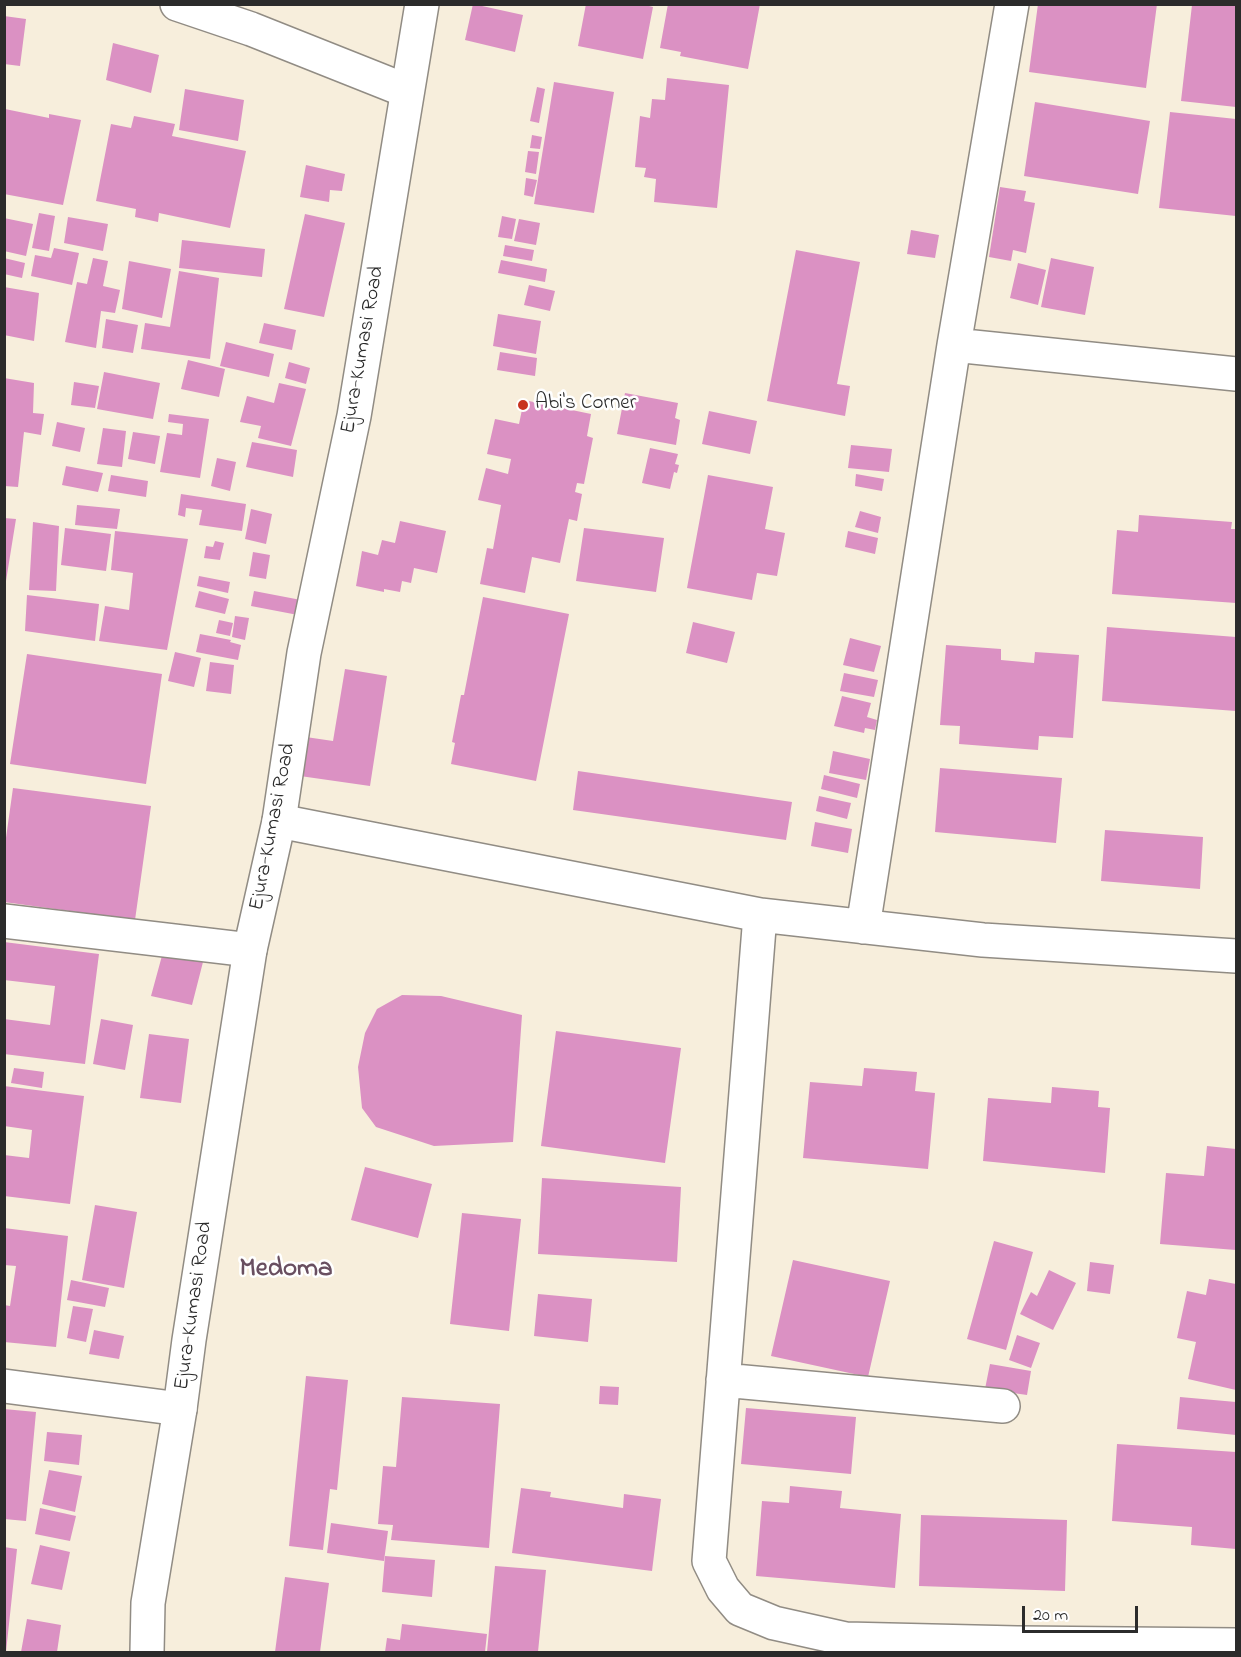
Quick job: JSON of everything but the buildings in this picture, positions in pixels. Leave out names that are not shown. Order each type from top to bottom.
[{"type":"street","points":[[177,4],[251,29],[407,91]]},
{"type":"street","name":"Ejura-Kumasi Road","points":[[147,1653],[148,1604],[250,951],[279,821],[304,653],[354,416],[422,4]]},
{"type":"street","points":[[863,927],[954,345],[1012,4]]},
{"type":"street","points":[[954,345],[1236,374]]},
{"type":"street","points":[[279,821],[760,915],[983,940],[1236,956]]},
{"type":"street","points":[[760,915],[709,1561],[723,1589],[740,1609],[774,1623],[846,1639],[1236,1645]]},
{"type":"street","points":[[4,921],[250,951]]},
{"type":"street","points":[[723,1380],[1003,1406]]},
{"type":"street","points":[[4,1386],[180,1409]]},
{"type":"place","name":"Abi's Corner","points":[[523,405]]},
{"type":"district","name":"Medoma","points":[[286,1271]]}]
